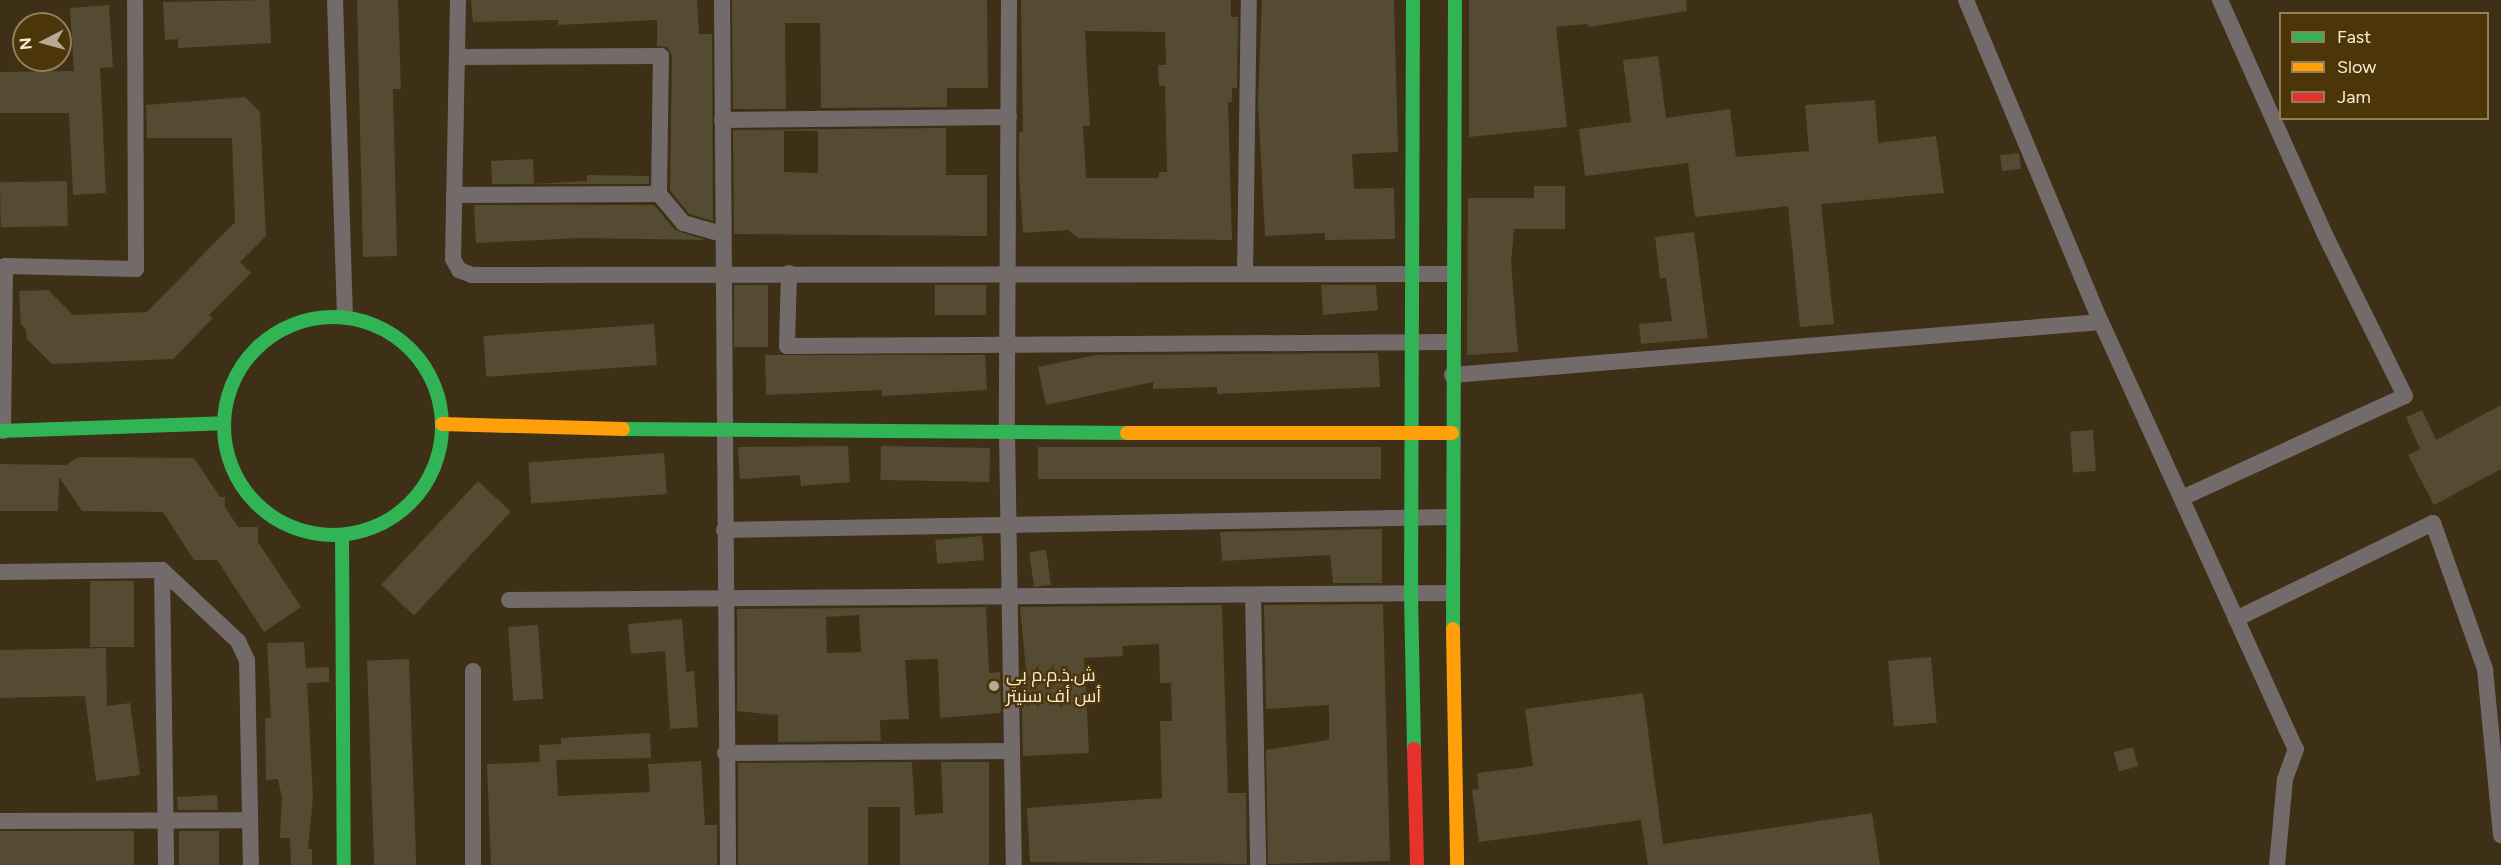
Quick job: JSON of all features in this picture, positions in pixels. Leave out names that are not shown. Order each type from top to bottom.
[{"type":"street","points":[[135,0],[136,269],[5,266],[2,431],[224,423]]},
{"type":"street","points":[[336,0],[345,317]]},
{"type":"street","points":[[458,0],[453,259],[459,270],[472,275],[1008,272],[1452,274]]},
{"type":"street","points":[[722,0],[724,753],[728,865]]},
{"type":"street","points":[[1009,0],[1007,432],[1010,751],[1014,865]]},
{"type":"street","points":[[1245,273],[1249,0]]},
{"type":"street","points":[[1413,0],[1411,593],[1418,865]]},
{"type":"street","points":[[1455,0],[1452,592],[1457,865]]},
{"type":"street","points":[[1966,0],[2101,322],[2296,748],[2285,779],[2277,865]]},
{"type":"street","points":[[2182,498],[2405,396],[2326,237],[2220,0]]},
{"type":"street","points":[[457,57],[661,56],[659,194],[683,223],[723,234]]},
{"type":"street","points":[[722,120],[1009,117]]},
{"type":"street","points":[[454,195],[659,194]]},
{"type":"street","points":[[789,273],[787,346],[1452,342]]},
{"type":"street","points":[[345,317],[394,335],[413,352],[428,374],[442,423],[433,468],[414,499],[393,517],[369,530],[342,535],[316,534],[291,527],[268,514],[249,496],[234,474],[226,449],[224,423],[227,397],[237,373],[259,346],[295,323],[345,317]]},
{"type":"street","points":[[1452,375],[2101,322]]},
{"type":"street","points":[[442,423],[723,432],[1452,433]]},
{"type":"street","points":[[724,530],[1452,517]]},
{"type":"street","points":[[2236,619],[2433,523],[2485,669],[2501,835]]},
{"type":"street","points":[[342,535],[344,865]]},
{"type":"street","points":[[162,570],[163,821],[166,865]]},
{"type":"street","points":[[0,572],[162,570],[238,641],[247,660],[248,820],[251,865]]},
{"type":"street","points":[[509,600],[1252,596],[1452,592]]},
{"type":"street","points":[[1252,596],[1258,865]]},
{"type":"street","points":[[473,671],[473,865]]},
{"type":"street","points":[[724,753],[1010,751]]},
{"type":"street","points":[[0,821],[248,820]]},
{"type":"building","points":[[269,0],[271,43],[178,48],[178,39],[165,40],[163,2]]},
{"type":"building","points":[[357,0],[398,0],[401,89],[393,89],[397,256],[363,257]]},
{"type":"building","points":[[471,0],[697,0],[699,34],[712,34],[713,221],[689,214],[670,190],[672,56],[667,47],[657,46],[657,20],[558,25],[558,20],[473,22]]},
{"type":"building","points":[[732,0],[987,0],[988,88],[947,88],[947,107],[821,108],[820,23],[785,23],[786,109],[733,109]]},
{"type":"building","points":[[1021,0],[1231,0],[1231,17],[1238,17],[1237,88],[1232,88],[1232,102],[1228,102],[1232,240],[1078,238],[1068,230],[1023,233],[1019,132],[1023,131]],"holes":[[[1085,31],[1165,32],[1166,65],[1158,65],[1159,86],[1165,86],[1167,172],[1159,172],[1159,178],[1086,178],[1083,126],[1090,126]]]},
{"type":"building","points":[[1262,0],[1394,0],[1398,152],[1352,154],[1354,189],[1394,188],[1395,239],[1325,240],[1325,233],[1265,236],[1258,102]]},
{"type":"building","points":[[1469,0],[1686,0],[1687,11],[1589,27],[1588,24],[1556,27],[1567,127],[1469,137]]},
{"type":"building","points":[[109,5],[113,67],[100,68],[106,193],[73,195],[69,113],[0,113],[0,72],[74,71],[70,8]]},
{"type":"building","points":[[1658,56],[1666,118],[1730,109],[1736,157],[1809,151],[1805,105],[1875,100],[1878,143],[1936,136],[1944,193],[1821,204],[1834,324],[1800,327],[1788,206],[1695,217],[1688,163],[1585,176],[1579,129],[1631,122],[1623,60]]},
{"type":"building","points":[[245,97],[260,112],[266,236],[240,262],[251,273],[209,315],[213,318],[173,359],[52,364],[27,339],[26,330],[21,324],[19,291],[48,290],[73,315],[147,312],[235,222],[232,138],[147,138],[146,105]]},
{"type":"building","points":[[946,128],[946,175],[987,175],[987,236],[734,234],[733,130]],"holes":[[[784,131],[818,131],[818,173],[784,172]]]},
{"type":"building","points":[[2019,153],[2021,169],[2002,171],[2000,155]]},
{"type":"building","points":[[533,159],[534,184],[492,184],[491,161]]},
{"type":"building","points":[[587,175],[649,176],[649,184],[534,184],[587,181]]},
{"type":"building","points":[[67,181],[68,226],[1,227],[0,182]]},
{"type":"building","points":[[1534,186],[1565,186],[1565,229],[1514,229],[1511,262],[1518,352],[1467,355],[1468,198],[1534,198]]},
{"type":"building","points":[[474,205],[654,205],[675,230],[706,240],[582,238],[476,243]]},
{"type":"building","points":[[1694,232],[1708,338],[1641,344],[1639,324],[1672,321],[1666,278],[1660,278],[1655,237]]},
{"type":"building","points":[[734,285],[768,285],[768,347],[734,347]]},
{"type":"building","points":[[935,285],[986,285],[986,315],[935,315]]},
{"type":"building","points":[[1321,285],[1376,285],[1378,310],[1323,315]]},
{"type":"building","points":[[654,324],[657,365],[486,377],[483,336]]},
{"type":"building","points":[[1378,353],[1380,387],[1217,394],[1217,387],[1153,389],[1153,382],[1046,405],[1038,367],[1096,355]]},
{"type":"building","points":[[765,355],[985,355],[987,390],[882,396],[882,390],[766,395]]},
{"type":"building","points":[[2501,405],[2501,469],[2434,505],[2408,455],[2420,449],[2406,417],[2422,410],[2436,440]]},
{"type":"building","points":[[2093,430],[2096,471],[2073,473],[2070,432]]},
{"type":"building","points":[[848,446],[850,482],[801,486],[800,475],[740,479],[738,447]]},
{"type":"building","points":[[881,446],[990,448],[989,482],[880,480]]},
{"type":"building","points":[[1038,447],[1381,447],[1381,479],[1038,479]]},
{"type":"building","points":[[664,453],[667,494],[531,503],[528,462]]},
{"type":"building","points":[[78,457],[194,458],[220,497],[225,497],[225,507],[238,527],[258,527],[258,542],[301,607],[264,632],[217,560],[194,560],[163,512],[82,511],[59,477],[58,511],[0,511],[0,464],[66,465]]},
{"type":"building","points":[[478,481],[511,512],[414,616],[381,585]]},
{"type":"building","points":[[1382,529],[1382,583],[1333,583],[1330,555],[1222,561],[1220,532]]},
{"type":"building","points":[[982,536],[984,560],[937,564],[935,540]]},
{"type":"building","points":[[1046,550],[1051,585],[1034,587],[1029,552]]},
{"type":"building","points":[[90,581],[134,581],[134,647],[90,647]]},
{"type":"building","points":[[1383,604],[1390,861],[1268,864],[1266,750],[1329,740],[1329,705],[1266,709],[1264,605]]},
{"type":"building","points":[[1222,605],[1228,793],[1246,793],[1247,864],[1030,862],[1027,808],[1162,798],[1160,721],[1172,721],[1171,683],[1160,683],[1159,644],[1122,646],[1123,656],[1084,658],[1089,753],[1023,756],[1021,671],[1026,671],[1020,607]]},
{"type":"building","points":[[986,607],[989,673],[1000,672],[1001,713],[940,718],[938,659],[905,660],[909,719],[880,720],[881,741],[778,742],[778,715],[737,711],[737,609]],"holes":[[[859,615],[861,652],[827,653],[826,617]]]},
{"type":"building","points":[[682,619],[686,672],[694,671],[698,727],[670,729],[665,651],[631,654],[628,624]]},
{"type":"building","points":[[538,625],[543,699],[513,701],[508,627]]},
{"type":"building","points":[[304,642],[306,668],[329,667],[329,682],[307,683],[313,796],[308,849],[312,849],[312,865],[291,865],[290,838],[280,838],[282,798],[278,779],[266,780],[265,718],[271,718],[267,643]]},
{"type":"building","points":[[106,648],[107,706],[130,703],[140,775],[96,781],[85,696],[0,698],[0,650]]},
{"type":"building","points":[[1931,657],[1937,723],[1894,726],[1888,661]]},
{"type":"building","points":[[409,659],[416,865],[374,865],[367,660]]},
{"type":"building","points":[[1643,693],[1663,844],[1872,813],[1880,865],[1648,865],[1641,820],[1479,842],[1472,790],[1479,789],[1477,773],[1533,766],[1525,709]]},
{"type":"building","points":[[650,733],[651,758],[556,760],[558,796],[650,792],[648,764],[701,761],[705,825],[717,825],[717,865],[491,865],[487,764],[540,762],[539,745],[561,744],[561,738]]},
{"type":"building","points":[[2133,747],[2138,766],[2119,771],[2114,752]]},
{"type":"building","points":[[912,762],[915,815],[943,813],[941,762],[989,762],[989,865],[900,865],[900,807],[868,807],[868,865],[738,865],[738,763]]},
{"type":"building","points":[[217,795],[218,810],[178,810],[177,797]]},
{"type":"building","points":[[0,831],[134,831],[134,865],[0,865]]},
{"type":"building","points":[[179,831],[219,831],[219,865],[179,865]]},
{"type":"traffic: fast","points":[[1413,0],[1411,593],[1414,749]]},
{"type":"traffic: fast","points":[[1453,629],[1455,0]]},
{"type":"traffic: fast","points":[[333,317],[354,319],[375,325],[410,349],[434,384],[440,405],[442,426],[440,447],[434,468],[410,503],[375,527],[354,533],[333,535],[312,533],[291,527],[256,503],[232,468],[226,447],[224,426],[226,405],[232,384],[256,349],[291,325],[312,319],[333,317]]},
{"type":"traffic: fast","points":[[0,431],[224,423]]},
{"type":"traffic: fast","points":[[623,429],[1127,433]]},
{"type":"traffic: fast","points":[[342,535],[344,865]]},
{"type":"traffic: slow","points":[[442,424],[623,429]]},
{"type":"traffic: slow","points":[[1127,433],[1452,433]]},
{"type":"traffic: slow","points":[[1453,629],[1457,865]]},
{"type":"traffic: jam","points":[[1414,749],[1417,865]]},
{"type":"place","name":"ش.ذ.م.م بي أس أف سنيتر","points":[[994,686]]}]
